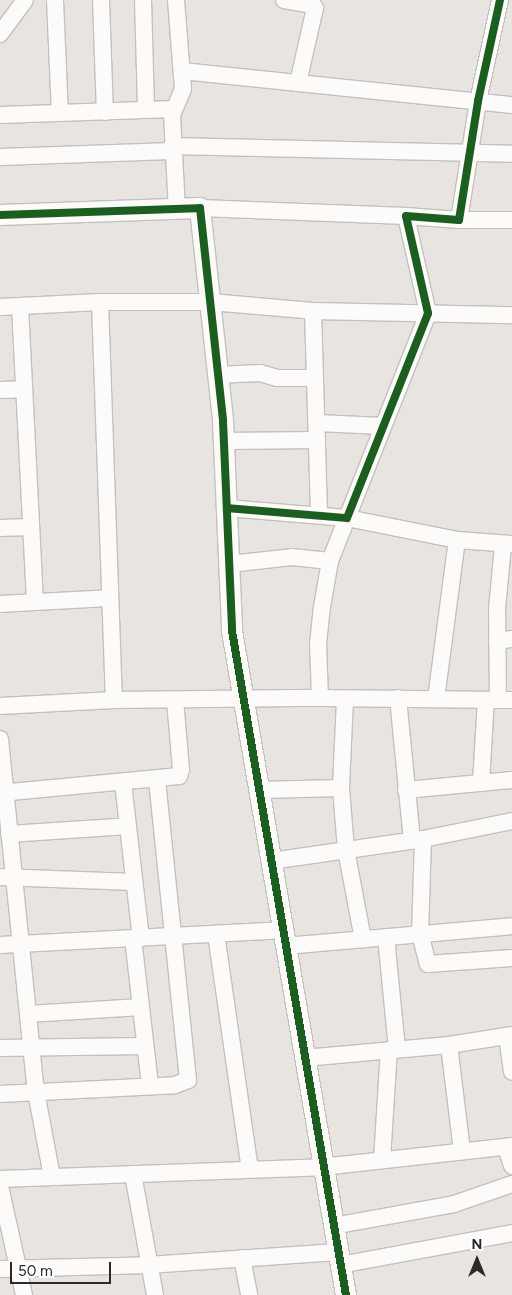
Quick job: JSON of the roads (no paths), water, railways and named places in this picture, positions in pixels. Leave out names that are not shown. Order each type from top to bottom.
[{"type":"street","points":[[0,34],[25,0]]},
{"type":"street","points":[[55,0],[60,113]]},
{"type":"street","points":[[101,0],[105,112]]},
{"type":"street","points":[[144,0],[146,110]]},
{"type":"street","points":[[176,0],[182,71],[182,97],[172,109],[172,149],[177,208]]},
{"type":"street","points":[[284,0],[313,5],[315,8],[298,83]]},
{"type":"street","points":[[460,220],[478,101],[500,0]]},
{"type":"street","points":[[182,71],[512,105]]},
{"type":"street","points":[[0,115],[172,109]]},
{"type":"street","points":[[0,157],[172,149],[512,154]]},
{"type":"street","points":[[200,208],[224,441],[232,631],[322,1167],[346,1295]]},
{"type":"street","points":[[0,215],[200,208],[406,216],[460,220],[512,220]]},
{"type":"street","points":[[320,698],[318,644],[330,561],[428,313],[406,216]]},
{"type":"street","points":[[100,302],[114,700]]},
{"type":"street","points":[[0,307],[100,302],[211,302],[313,311],[512,315]]},
{"type":"street","points":[[20,306],[35,602]]},
{"type":"street","points":[[313,311],[319,515]]},
{"type":"street","points":[[218,375],[260,373],[277,378],[315,378]]},
{"type":"street","points":[[0,390],[24,389]]},
{"type":"street","points":[[224,441],[383,426]]},
{"type":"street","points":[[227,508],[347,518],[457,540],[508,544],[504,640],[498,700],[481,783]]},
{"type":"street","points":[[0,528],[31,526]]},
{"type":"street","points":[[436,699],[457,540]]},
{"type":"street","points":[[229,564],[292,557],[330,561]]},
{"type":"street","points":[[0,604],[110,598]]},
{"type":"street","points":[[398,698],[406,790],[418,839],[420,933],[428,964],[512,958]]},
{"type":"street","points":[[0,706],[114,700],[398,698],[498,700]]},
{"type":"street","points":[[344,699],[341,788],[346,850],[363,939]]},
{"type":"street","points":[[3,793],[172,779],[181,774],[176,701]]},
{"type":"street","points":[[0,747],[3,793],[9,834],[6,877],[19,944],[36,1092],[52,1177]]},
{"type":"street","points":[[0,1094],[183,1085],[190,1073],[157,780]]},
{"type":"street","points":[[406,790],[512,780]]},
{"type":"street","points":[[123,783],[134,882],[141,1007],[150,1086]]},
{"type":"street","points":[[259,790],[341,788]]},
{"type":"street","points":[[271,861],[418,839],[512,821]]},
{"type":"street","points":[[9,834],[128,826]]},
{"type":"street","points":[[6,877],[134,882]]},
{"type":"street","points":[[0,945],[216,934],[284,938],[363,939],[512,926]]},
{"type":"street","points":[[216,934],[250,1170]]},
{"type":"street","points":[[382,1160],[393,1050],[386,936]]},
{"type":"street","points":[[28,1014],[141,1007]]},
{"type":"street","points":[[304,1058],[449,1045],[510,1035],[512,1072]]},
{"type":"street","points":[[449,1045],[462,1151]]},
{"type":"street","points":[[0,1048],[32,1046],[145,1046]]},
{"type":"street","points":[[0,1180],[322,1167],[509,1146],[512,1166]]},
{"type":"street","points":[[134,1174],[148,1265],[155,1295]]},
{"type":"street","points":[[333,1226],[454,1204],[512,1184]]},
{"type":"street","points":[[0,1186],[24,1295]]},
{"type":"street","points":[[0,1268],[148,1265],[242,1258],[339,1258],[512,1233]]},
{"type":"street","points":[[242,1258],[249,1295]]}]
